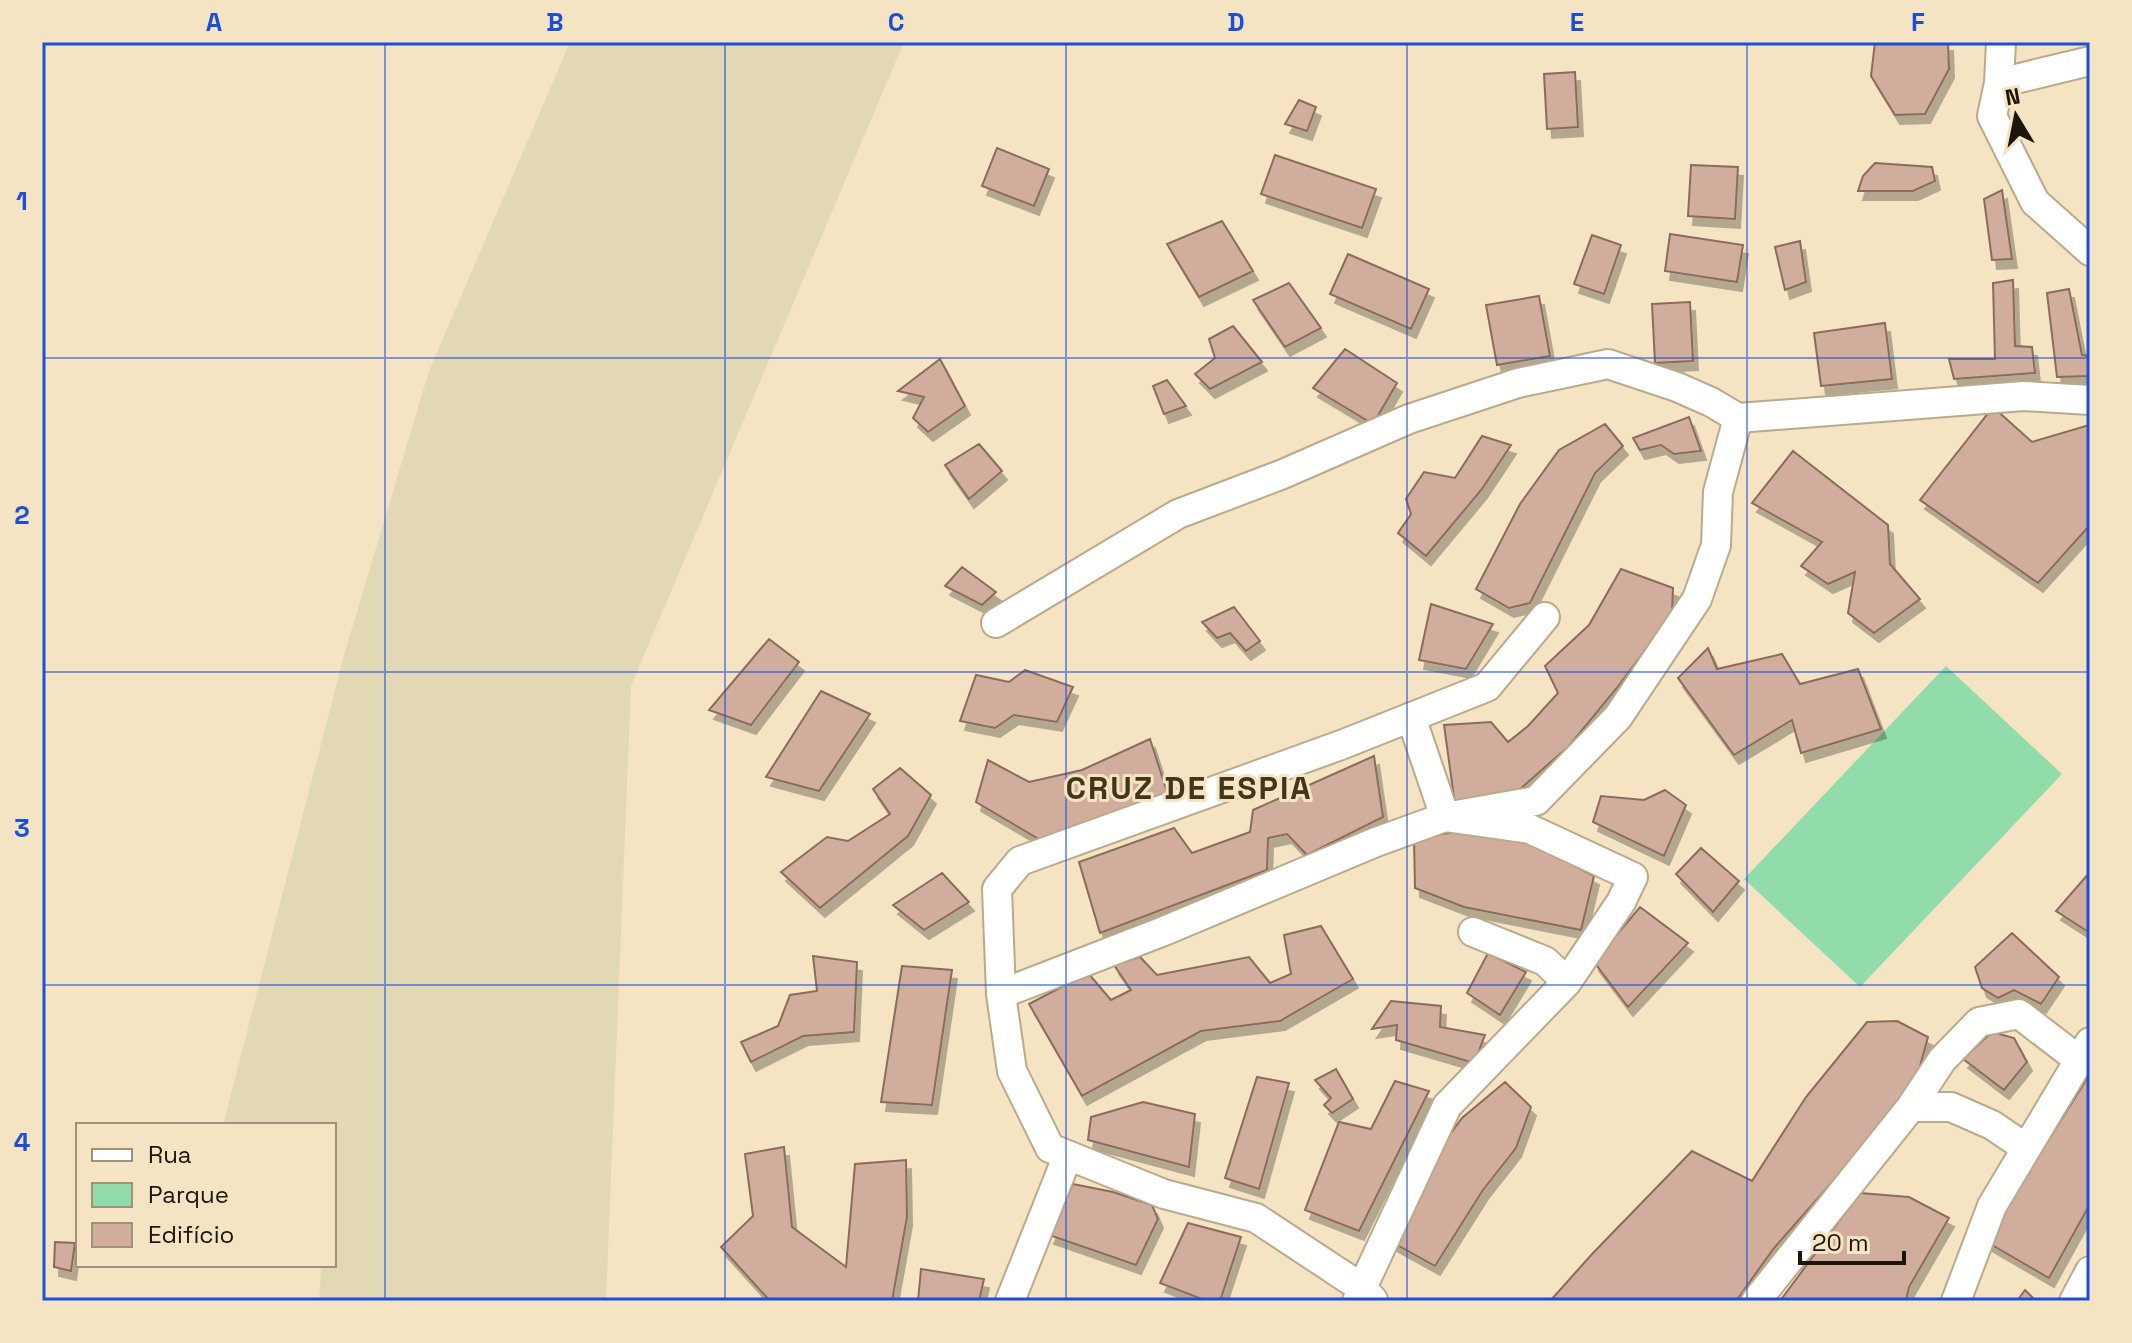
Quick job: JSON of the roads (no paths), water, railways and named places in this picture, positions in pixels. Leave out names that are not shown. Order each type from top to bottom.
[{"type":"street","points":[[2001,42],[1999,83],[1992,116],[2035,202],[2090,251]]},
{"type":"street","points":[[1999,83],[2090,61]]},
{"type":"street","points":[[996,623],[1178,514],[1283,474],[1409,419],[1518,383],[1608,364],[1677,387],[1738,418],[2024,396],[2090,400]]},
{"type":"street","points":[[1001,994],[1445,817],[1536,801],[1618,717],[1697,599],[1716,545],[1718,492],[1738,418]]},
{"type":"street","points":[[1445,817],[1530,829],[1633,877],[1621,902],[1567,982],[1447,1106],[1364,1297],[1256,1218],[1164,1194],[1050,1148],[1012,1071],[1001,994],[997,889],[1020,861],[1326,750],[1487,687],[1545,617]]},
{"type":"street","points":[[1411,717],[1445,817]]},
{"type":"street","points":[[1473,932],[1545,961],[1567,982]]},
{"type":"street","points":[[1756,1301],[1911,1107],[1942,1060],[1979,1022],[2019,1014],[2084,1051],[1992,1206],[1956,1301]]},
{"type":"street","points":[[1911,1107],[1951,1107],[1992,1125],[2026,1148]]},
{"type":"street","points":[[1010,1301],[1068,1155]]},
{"type":"street","points":[[2074,1301],[2090,1271]]},
{"type":"district","name":"CRUZ DE ESPIA","points":[[1189,788]]}]
